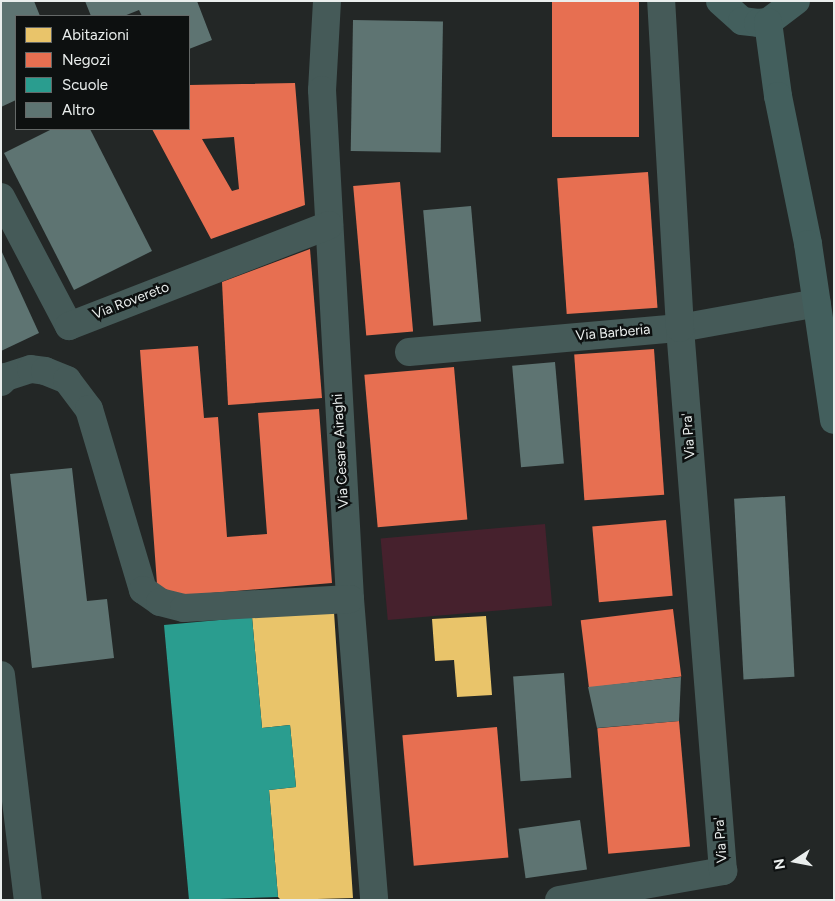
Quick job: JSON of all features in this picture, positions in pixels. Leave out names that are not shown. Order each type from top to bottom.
[{"type":"main road","points":[[720,1],[742,21],[768,22],[796,1]]},
{"type":"main road","points":[[768,22],[778,96],[817,302],[834,420]]},
{"type":"street","name":"Via Cesare Airaghi","points":[[328,1],[322,90],[350,599],[374,900]]},
{"type":"street","name":"Via Pra'","points":[[559,900],[723,871],[680,328],[661,1]]},
{"type":"street","name":"Via Rovereto","points":[[1,197],[69,326],[329,225]]},
{"type":"street","name":"Via Barberia","points":[[409,352],[680,328],[817,302]]},
{"type":"street","points":[[1,382],[6,377],[30,369],[45,371],[67,380],[89,409],[143,590],[160,602],[184,608],[350,599]]},
{"type":"street","points":[[1,675],[28,900]]},
{"type":"shaded area","points":[[545,524],[552,606],[388,620],[381,538]]},
{"type":"building: Abitazioni","points":[[334,612],[353,898],[281,900],[278,897],[269,790],[296,787],[290,725],[262,728],[252,617]]},
{"type":"building: Abitazioni","points":[[486,616],[492,695],[457,697],[454,660],[435,661],[432,619]]},
{"type":"building: Negozi","points":[[552,1],[639,1],[639,137],[552,137]]},
{"type":"building: Negozi","points":[[295,83],[305,205],[211,239],[153,130],[190,130],[190,85]],"holes":[[[234,137],[239,189],[232,191],[202,139]]]},
{"type":"building: Negozi","points":[[648,172],[657,308],[567,314],[557,178]]},
{"type":"building: Negozi","points":[[400,182],[413,331],[366,336],[353,186]]},
{"type":"building: Negozi","points":[[310,249],[322,398],[228,405],[222,282]]},
{"type":"building: Negozi","points":[[198,346],[204,418],[218,417],[227,537],[267,534],[258,413],[319,409],[332,583],[175,596],[157,584],[140,350]]},
{"type":"building: Negozi","points":[[654,349],[664,495],[584,500],[574,355]]},
{"type":"building: Negozi","points":[[454,367],[467,519],[378,527],[364,375]]},
{"type":"building: Negozi","points":[[666,520],[673,596],[599,602],[592,526]]},
{"type":"building: Negozi","points":[[673,609],[681,676],[589,688],[581,620]]},
{"type":"building: Negozi","points":[[679,721],[690,847],[608,854],[597,728]]},
{"type":"building: Negozi","points":[[497,727],[508,858],[414,866],[402,735]]},
{"type":"building: Scuole","points":[[252,617],[262,728],[290,725],[296,787],[269,790],[278,897],[189,900],[164,625]]},
{"type":"building: Altro","points":[[1,1],[34,1],[40,15],[15,15],[15,100],[1,107]]},
{"type":"building: Altro","points":[[85,1],[197,1],[212,40],[190,49],[190,15],[142,15],[139,10],[126,15],[91,15]]},
{"type":"building: Altro","points":[[353,20],[443,22],[441,153],[351,151]]},
{"type":"building: Altro","points":[[50,130],[91,130],[152,251],[74,290],[4,153]]},
{"type":"building: Altro","points":[[471,206],[481,322],[433,326],[423,210]]},
{"type":"building: Altro","points":[[1,250],[39,333],[1,351]]},
{"type":"building: Altro","points":[[555,362],[564,464],[521,467],[512,366]]},
{"type":"building: Altro","points":[[72,468],[87,601],[107,599],[114,658],[32,668],[10,474]]},
{"type":"building: Altro","points":[[785,496],[794,677],[744,679],[734,499]]},
{"type":"building: Altro","points":[[564,673],[571,778],[520,781],[513,677]]},
{"type":"building: Altro","points":[[681,677],[679,721],[597,728],[588,687]]},
{"type":"building: Altro","points":[[580,820],[587,870],[526,878],[519,829]]}]
